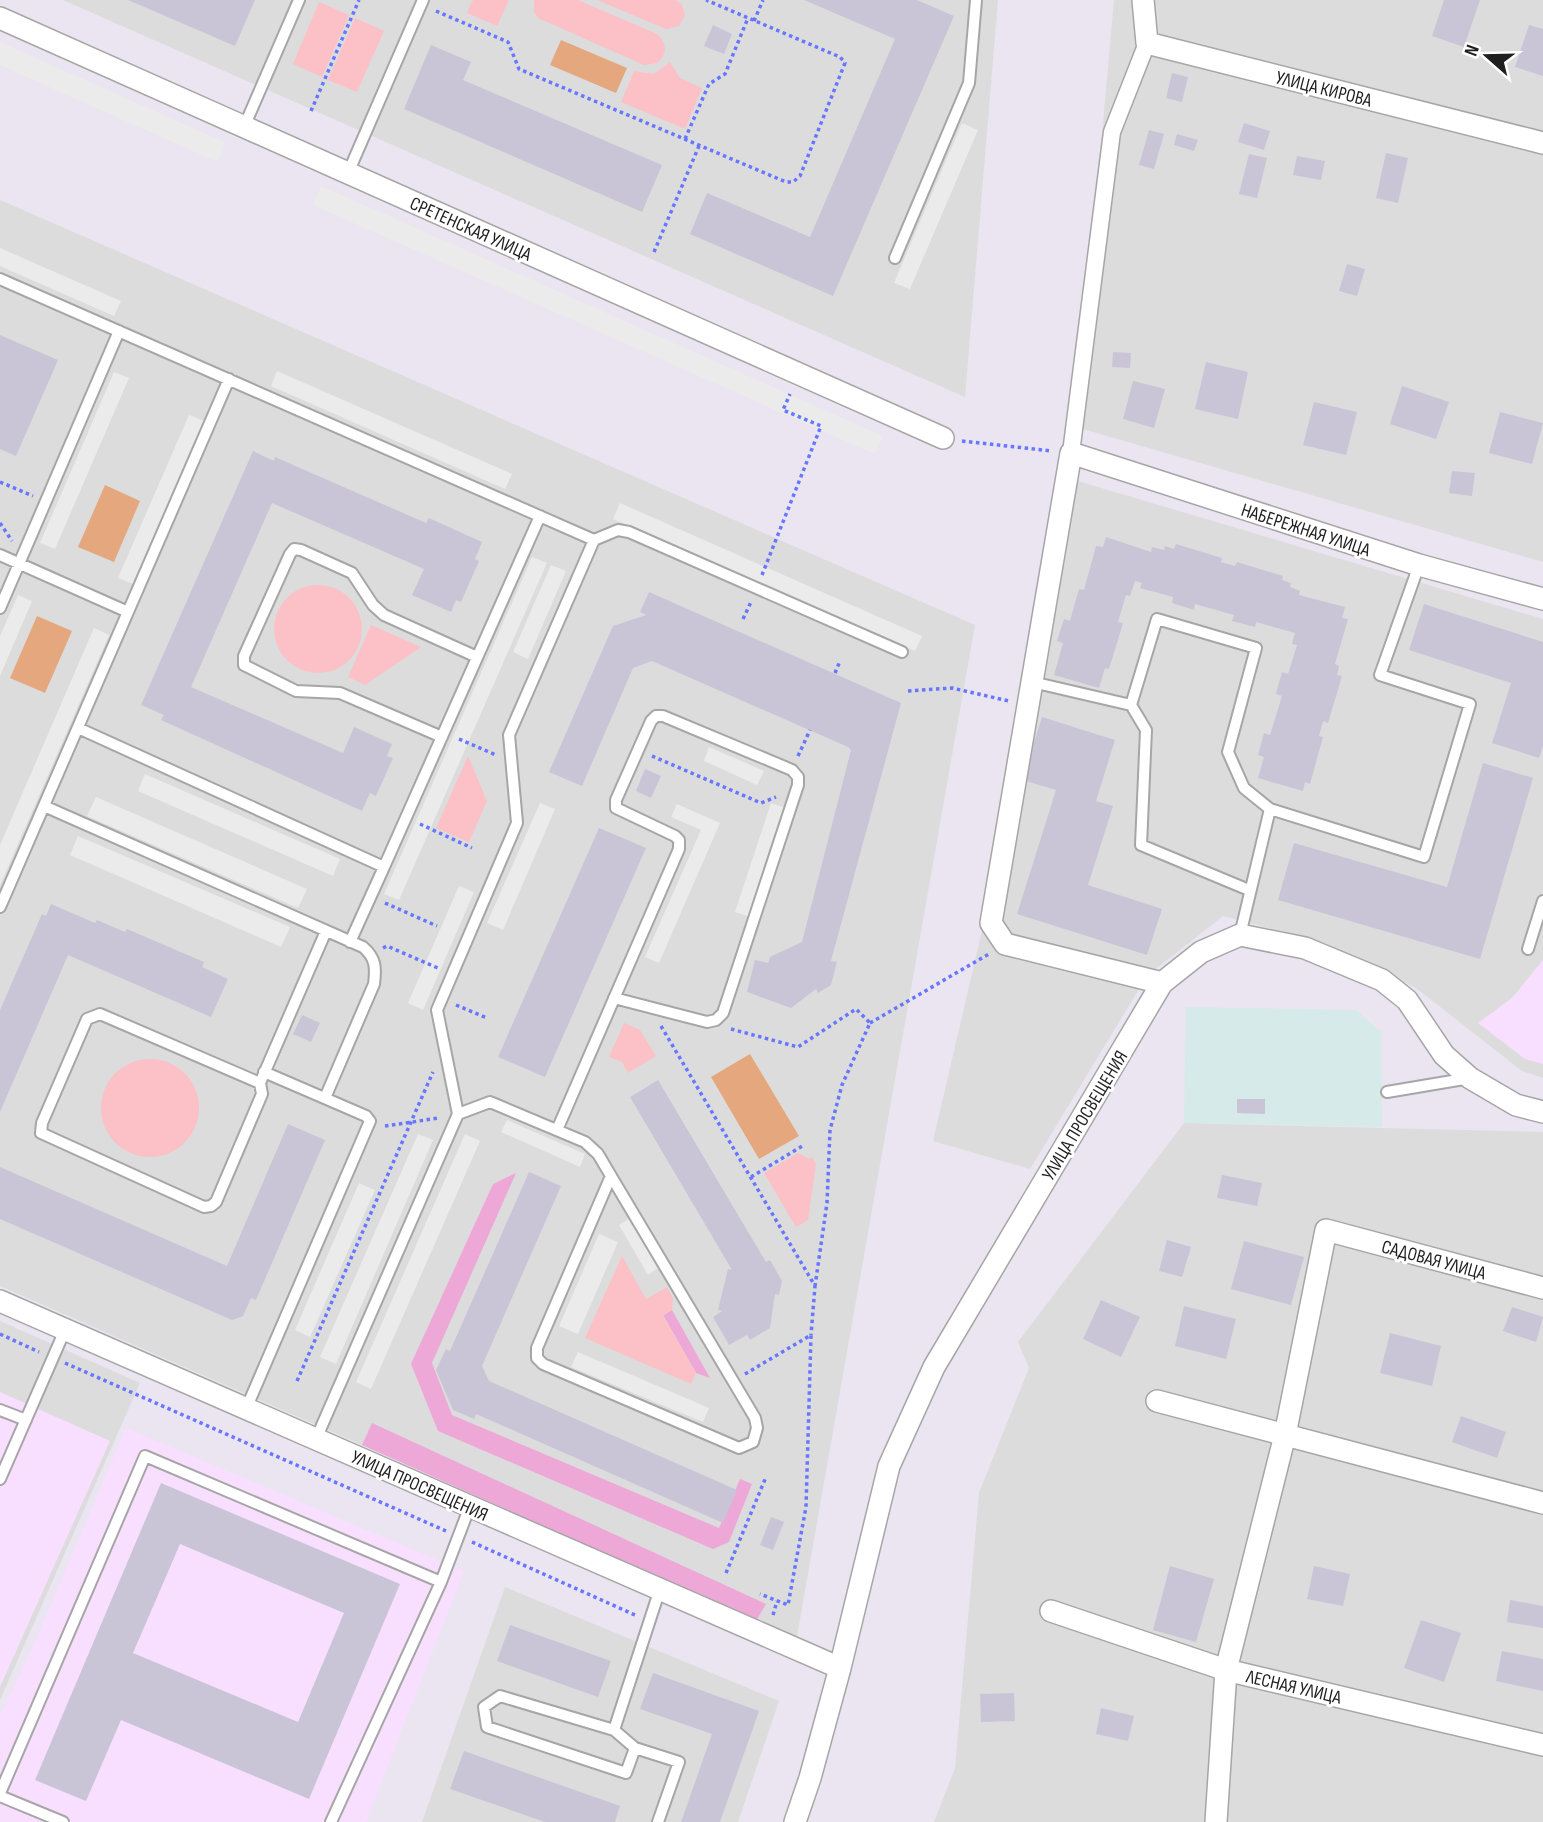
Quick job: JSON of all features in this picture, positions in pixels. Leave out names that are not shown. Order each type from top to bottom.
[{"type":"street","points":[[1143,0],[1147,43],[1112,132],[1071,453],[991,923],[1004,944],[1162,983]]},
{"type":"street","name":"СРЕТЕНСКАЯ УЛИЦА","points":[[0,18],[943,438]]},
{"type":"street","name":"УЛИЦА КИРОВА","points":[[1147,43],[1543,143]]},
{"type":"street","name":"НАБЕРЕЖНАЯ УЛИЦА","points":[[1071,453],[1419,565],[1543,599]]},
{"type":"street","points":[[1240,935],[1305,948],[1382,980],[1407,1000],[1444,1055],[1470,1078],[1516,1105],[1543,1112]]},
{"type":"street","name":"УЛИЦА ПРОСВЕЩЕНИЯ","points":[[795,1822],[840,1668],[889,1466],[934,1367],[1162,983],[1201,952],[1240,935]]},
{"type":"street","name":"САДОВАЯ УЛИЦА","points":[[1285,1435],[1326,1230],[1543,1288]]},
{"type":"street","name":"УЛИЦА ПРОСВЕЩЕНИЯ","points":[[0,1301],[840,1668]]},
{"type":"street","points":[[1157,1401],[1543,1503]]},
{"type":"street","points":[[1216,1822],[1226,1670],[1285,1435]]},
{"type":"street","name":"ЛЕСНАЯ УЛИЦА","points":[[1051,1611],[1226,1670],[1543,1745]]},
{"type":"lane","points":[[244,127],[299,0]]},
{"type":"lane","points":[[895,258],[969,83],[976,0]]},
{"type":"lane","points":[[348,173],[422,3]]},
{"type":"lane","points":[[0,279],[594,540]]},
{"type":"lane","points":[[0,608],[119,331]]},
{"type":"lane","points":[[0,907],[229,379]]},
{"type":"lane","points":[[351,942],[540,516]]},
{"type":"lane","points":[[316,1439],[458,1114],[437,1019],[441,998],[517,824],[509,735],[513,723],[594,540],[618,530],[629,532],[902,652]]},
{"type":"lane","points":[[443,734],[340,693],[296,691],[244,665],[244,656],[294,549],[346,569],[384,615],[477,657]]},
{"type":"lane","points":[[0,555],[128,612]]},
{"type":"lane","points":[[1131,705],[1157,620],[1256,648],[1228,752],[1244,788],[1270,809],[1424,857],[1470,704],[1380,675],[1419,565]]},
{"type":"lane","points":[[1032,682],[1131,705],[1146,730],[1141,845],[1249,890]]},
{"type":"lane","points":[[557,1130],[614,998],[679,849],[679,840],[674,836],[615,808],[616,800],[651,721],[656,716],[663,716],[792,770],[799,777],[797,789],[723,1013],[716,1020],[707,1022],[614,998]]},
{"type":"lane","points":[[78,728],[384,867]]},
{"type":"lane","points":[[44,806],[351,942],[372,955],[376,968],[374,984],[325,1098]]},
{"type":"lane","points":[[1240,935],[1270,809]]},
{"type":"lane","points":[[1528,949],[1543,901]]},
{"type":"lane","points":[[246,1409],[369,1129],[370,1121],[366,1116],[325,1098],[262,1078],[100,1014],[92,1014],[42,1123],[41,1133],[192,1201],[211,1206],[216,1202],[262,1094],[262,1078],[326,931]]},
{"type":"lane","points":[[1387,1092],[1470,1078]]},
{"type":"lane","points":[[458,1114],[490,1102],[592,1147],[611,1176],[755,1418],[756,1437],[747,1447],[739,1448],[543,1364],[537,1358],[537,1348],[611,1176]]},
{"type":"lane","points":[[0,1479],[65,1330]]},
{"type":"lane","points":[[0,1410],[26,1420]]},
{"type":"lane","points":[[63,1822],[0,1795],[145,1456],[441,1582]]},
{"type":"lane","points":[[331,1822],[441,1582],[470,1506]]},
{"type":"lane","points":[[614,1730],[660,1589]]},
{"type":"lane","points":[[635,1748],[626,1773],[487,1727],[484,1707],[500,1696],[614,1730],[635,1748],[679,1762],[659,1822]]},
{"type":"path","points":[[311,111],[359,0]]},
{"type":"path","points":[[422,3],[508,42],[519,69],[786,182],[793,182],[800,176],[845,63],[840,57],[705,0]]},
{"type":"path","points":[[754,21],[763,0]]},
{"type":"path","points":[[685,139],[709,84],[725,74],[748,18]]},
{"type":"path","points":[[654,252],[699,146]]},
{"type":"path","points":[[743,619],[821,426],[783,410],[792,391]]},
{"type":"path","points":[[943,438],[1071,453]]},
{"type":"path","points":[[0,482],[46,502]]},
{"type":"path","points":[[835,673],[840,661]]},
{"type":"path","points":[[908,691],[952,688],[1028,704]]},
{"type":"path","points":[[798,756],[810,730]]},
{"type":"path","points":[[443,734],[511,762]]},
{"type":"path","points":[[638,750],[761,803],[797,789]]},
{"type":"path","points":[[406,818],[472,848]]},
{"type":"path","points":[[371,897],[437,926]]},
{"type":"path","points":[[761,1594],[788,1605],[806,1507],[815,1286],[827,1203],[830,1130],[842,1085],[870,1023],[1004,944]]},
{"type":"path","points":[[372,955],[387,946],[451,974]]},
{"type":"path","points":[[441,998],[487,1018]]},
{"type":"path","points":[[731,1028],[798,1046],[856,1009],[870,1023]]},
{"type":"path","points":[[660,1024],[815,1286]]},
{"type":"path","points":[[298,1381],[443,1047]]},
{"type":"path","points":[[369,1129],[458,1114]]},
{"type":"path","points":[[751,1177],[804,1145]]},
{"type":"path","points":[[0,1334],[649,1621]]},
{"type":"path","points":[[743,1375],[811,1335]]},
{"type":"path","points":[[726,1573],[766,1476]]},
{"type":"shaded area","points":[[63,0],[998,0],[965,397]]},
{"type":"shaded area","points":[[473,0],[509,0],[497,26],[467,13]]},
{"type":"shaded area","points":[[534,0],[578,0],[657,34],[663,41],[663,56],[657,63],[644,65],[538,18],[534,12]]},
{"type":"shaded area","points":[[597,0],[676,0],[682,5],[685,15],[679,26],[666,29]]},
{"type":"shaded area","points":[[1114,0],[1543,0],[1543,562],[1076,427]]},
{"type":"shaded area","points":[[319,2],[349,15],[322,77],[293,64]]},
{"type":"shaded area","points":[[355,18],[384,31],[357,92],[328,80]]},
{"type":"shaded area","points":[[561,40],[627,68],[616,93],[550,65]]},
{"type":"shaded area","points":[[0,42],[226,143],[218,162],[0,65]]},
{"type":"shaded area","points":[[670,62],[680,78],[702,88],[685,129],[621,102],[634,71],[654,74]]},
{"type":"shaded area","points":[[962,123],[978,130],[910,289],[894,283]]},
{"type":"shaded area","points":[[321,186],[883,436],[875,454],[313,205]]},
{"type":"shaded area","points":[[0,200],[975,625],[797,1636],[0,1286]]},
{"type":"shaded area","points":[[0,248],[121,301],[114,316],[0,266]]},
{"type":"shaded area","points":[[277,371],[512,474],[505,489],[271,386]]},
{"type":"shaded area","points":[[114,372],[129,378],[55,549],[40,543]]},
{"type":"shaded area","points":[[189,415],[204,421],[133,584],[118,578]]},
{"type":"shaded area","points":[[1071,479],[1543,619],[1543,1078],[1522,1071],[1416,988],[1325,943],[1223,916],[1147,976],[1030,1169],[933,1141],[995,875]]},
{"type":"shaded area","points":[[105,485],[140,501],[114,562],[78,547]]},
{"type":"shaded area","points":[[620,503],[922,636],[915,651],[613,519]]},
{"type":"shaded area","points":[[532,557],[547,563],[399,900],[384,894]]},
{"type":"shaded area","points":[[551,565],[566,571],[528,659],[513,652]]},
{"type":"shaded area","points":[[318,585],[335,588],[349,598],[359,612],[362,629],[359,646],[349,660],[335,670],[318,673],[301,670],[287,660],[277,646],[274,629],[277,612],[287,598],[301,588]]},
{"type":"shaded area","points":[[18,595],[32,601],[0,676],[0,636]]},
{"type":"shaded area","points":[[37,616],[72,631],[45,693],[10,678]]},
{"type":"shaded area","points":[[371,625],[421,647],[365,685],[348,677]]},
{"type":"shaded area","points":[[94,628],[109,635],[0,885],[0,845]]},
{"type":"shaded area","points":[[709,747],[764,771],[757,785],[704,761]]},
{"type":"shaded area","points":[[468,756],[487,801],[469,842],[436,828]]},
{"type":"shaded area","points":[[145,774],[340,859],[333,876],[138,791]]},
{"type":"shaded area","points":[[96,797],[307,889],[298,908],[87,816]]},
{"type":"shaded area","points":[[540,803],[555,809],[503,930],[487,923]]},
{"type":"shaded area","points":[[771,803],[786,808],[750,917],[735,912]]},
{"type":"shaded area","points":[[677,804],[720,823],[659,963],[645,957],[701,830],[671,817]]},
{"type":"shaded area","points":[[78,836],[290,927],[281,947],[70,855]]},
{"type":"shaded area","points":[[459,886],[474,892],[423,1010],[408,1003]]},
{"type":"shaded area","points":[[1543,960],[1543,1064],[1525,1059],[1478,1023],[1512,998]]},
{"type":"shaded area","points":[[1186,1007],[1356,1010],[1381,1032],[1382,1127],[1184,1123]]},
{"type":"shaded area","points":[[624,1023],[640,1030],[656,1056],[628,1073],[622,1062],[609,1057]]},
{"type":"shaded area","points":[[750,1054],[799,1136],[759,1159],[711,1077]]},
{"type":"shaded area","points":[[150,1059],[169,1063],[184,1074],[195,1089],[199,1108],[195,1127],[184,1142],[169,1153],[150,1157],[131,1153],[116,1142],[105,1127],[101,1108],[105,1089],[116,1074],[131,1063]]},
{"type":"shaded area","points":[[507,1120],[585,1154],[580,1167],[501,1132]]},
{"type":"shaded area","points":[[1184,1123],[1543,1132],[1543,1822],[934,1822],[955,1768],[979,1493],[1029,1368],[1018,1342]]},
{"type":"shaded area","points":[[418,1134],[433,1140],[336,1364],[320,1357]]},
{"type":"shaded area","points":[[465,1134],[480,1141],[371,1389],[356,1382]]},
{"type":"shaded area","points":[[798,1153],[809,1159],[812,1157],[816,1164],[808,1220],[796,1227],[764,1173]]},
{"type":"shaded area","points":[[516,1173],[432,1363],[452,1415],[719,1528],[740,1479],[752,1484],[729,1542],[713,1549],[438,1431],[411,1364],[493,1184]]},
{"type":"shaded area","points":[[359,1183],[375,1190],[310,1337],[295,1330]]},
{"type":"shaded area","points":[[632,1217],[661,1266],[648,1275],[619,1225]]},
{"type":"shaded area","points":[[599,1234],[618,1242],[578,1334],[559,1326]]},
{"type":"shaded area","points":[[622,1256],[646,1299],[667,1287],[673,1298],[672,1310],[663,1316],[696,1373],[691,1384],[585,1338]]},
{"type":"shaded area","points":[[672,1310],[710,1378],[696,1373],[663,1315]]},
{"type":"shaded area","points":[[0,1321],[140,1383],[0,1700]]},
{"type":"shaded area","points":[[578,1352],[709,1408],[703,1422],[571,1367]]},
{"type":"shaded area","points":[[0,1392],[110,1441],[0,1687]]},
{"type":"shaded area","points":[[372,1423],[766,1604],[756,1621],[362,1445]]},
{"type":"shaded area","points":[[126,1428],[464,1571],[366,1822],[0,1822],[0,1716],[33,1647]]},
{"type":"shaded area","points":[[505,1587],[779,1701],[738,1822],[422,1822]]},
{"type":"building","points":[[128,0],[255,0],[235,46]]},
{"type":"building","points":[[804,0],[917,0],[954,16],[833,296],[690,234],[707,193],[810,237],[895,39]]},
{"type":"building","points":[[1444,0],[1480,0],[1464,47],[1432,36]]},
{"type":"building","points":[[713,25],[732,34],[724,54],[704,46]]},
{"type":"building","points":[[1529,25],[1543,29],[1543,76],[1515,67]]},
{"type":"building","points":[[431,45],[471,62],[463,80],[662,165],[642,212],[404,109]]},
{"type":"building","points":[[1172,73],[1188,77],[1182,102],[1166,98]]},
{"type":"building","points":[[1244,123],[1270,131],[1264,150],[1238,142]]},
{"type":"building","points":[[1149,130],[1164,134],[1154,169],[1139,165]]},
{"type":"building","points":[[1177,134],[1198,140],[1194,151],[1174,145]]},
{"type":"building","points":[[1386,153],[1408,158],[1398,203],[1376,198]]},
{"type":"building","points":[[1249,154],[1267,158],[1257,198],[1239,194]]},
{"type":"building","points":[[1297,156],[1325,161],[1321,180],[1293,175]]},
{"type":"building","points":[[1347,264],[1365,269],[1357,296],[1339,291]]},
{"type":"building","points":[[0,335],[58,360],[16,456],[0,449]]},
{"type":"building","points":[[1113,352],[1131,353],[1130,368],[1112,367]]},
{"type":"building","points":[[1206,362],[1248,372],[1238,419],[1195,409]]},
{"type":"building","points":[[1133,381],[1165,389],[1154,428],[1123,419]]},
{"type":"building","points":[[1402,386],[1449,402],[1436,439],[1390,424]]},
{"type":"building","points":[[1314,402],[1357,412],[1346,455],[1303,445]]},
{"type":"building","points":[[1500,412],[1543,423],[1532,464],[1489,453]]},
{"type":"building","points":[[253,451],[274,461],[275,457],[426,523],[429,518],[482,542],[475,559],[479,561],[461,602],[456,600],[451,612],[412,595],[424,569],[272,503],[191,687],[343,753],[354,727],[392,744],[387,756],[393,758],[376,796],[370,793],[362,811],[161,720],[164,715],[141,705]]},
{"type":"building","points":[[1452,471],[1475,473],[1472,496],[1449,493]]},
{"type":"building","points":[[1106,537],[1151,552],[1152,547],[1164,550],[1165,546],[1174,549],[1176,544],[1222,558],[1221,562],[1235,566],[1237,562],[1283,576],[1282,580],[1291,583],[1290,587],[1300,591],[1299,595],[1345,607],[1342,618],[1348,619],[1335,664],[1339,666],[1337,675],[1342,676],[1328,723],[1323,721],[1319,736],[1323,737],[1310,784],[1305,782],[1303,791],[1258,778],[1264,757],[1258,755],[1264,733],[1270,735],[1282,696],[1276,694],[1282,672],[1288,674],[1297,645],[1292,644],[1295,633],[1256,622],[1255,627],[1232,621],[1234,615],[1195,604],[1194,610],[1172,603],[1173,597],[1140,588],[1142,583],[1135,581],[1130,596],[1126,595],[1118,622],[1123,623],[1109,669],[1105,668],[1099,688],[1054,675],[1063,643],[1057,641],[1064,619],[1070,621],[1079,589],[1084,590],[1096,546],[1103,547]]},
{"type":"building","points":[[649,592],[901,703],[831,961],[837,962],[831,985],[818,993],[816,989],[791,1008],[747,992],[755,960],[768,963],[770,957],[802,942],[851,750],[848,747],[652,661],[633,668],[582,786],[549,772],[613,626],[646,615],[640,612]]},
{"type":"building","points":[[1424,604],[1543,642],[1543,746],[1539,758],[1492,743],[1511,683],[1409,650]]},
{"type":"building","points":[[1042,717],[1115,740],[1096,801],[1113,806],[1088,885],[1162,909],[1147,955],[1017,914],[1056,790],[1022,780]]},
{"type":"building","points":[[1483,763],[1533,778],[1480,959],[1278,900],[1294,843],[1447,887]]},
{"type":"building","points":[[645,769],[661,776],[651,798],[636,791]]},
{"type":"building","points":[[599,828],[646,848],[545,1077],[498,1057]]},
{"type":"building","points":[[51,904],[95,923],[97,920],[125,932],[127,929],[204,962],[202,967],[228,979],[211,1017],[68,955],[0,1112],[0,1010],[42,914],[46,916]]},
{"type":"building","points":[[302,1015],[320,1023],[311,1042],[293,1034]]},
{"type":"building","points":[[658,1080],[766,1262],[770,1260],[782,1281],[779,1295],[775,1294],[770,1328],[750,1340],[747,1335],[729,1345],[713,1317],[722,1311],[718,1310],[728,1269],[732,1270],[630,1097]]},
{"type":"building","points":[[1237,1099],[1265,1099],[1265,1114],[1237,1113]]},
{"type":"building","points":[[288,1124],[325,1140],[256,1300],[251,1298],[243,1316],[232,1320],[0,1219],[0,1167],[227,1266]]},
{"type":"building","points":[[529,1172],[561,1186],[482,1366],[489,1381],[737,1490],[723,1523],[476,1414],[474,1419],[453,1410],[436,1370],[446,1349],[450,1351]]},
{"type":"building","points":[[1222,1175],[1262,1183],[1257,1206],[1217,1198]]},
{"type":"building","points":[[1167,1240],[1191,1247],[1182,1277],[1159,1271]]},
{"type":"building","points":[[1244,1241],[1304,1257],[1291,1305],[1231,1289]]},
{"type":"building","points":[[1101,1300],[1140,1317],[1121,1357],[1083,1339]]},
{"type":"building","points":[[1184,1306],[1236,1319],[1226,1359],[1175,1346]]},
{"type":"building","points":[[1512,1307],[1543,1317],[1536,1342],[1503,1331]]},
{"type":"building","points":[[1390,1333],[1441,1346],[1432,1386],[1380,1373]]},
{"type":"building","points":[[1461,1416],[1506,1432],[1497,1458],[1452,1442]]},
{"type":"building","points":[[161,1483],[400,1584],[309,1799],[121,1720],[86,1801],[35,1780]],"holes":[[[180,1544],[344,1613],[298,1722],[133,1653]]]},
{"type":"building","points":[[771,1517],[784,1522],[773,1550],[760,1545]]},
{"type":"building","points":[[1170,1566],[1214,1579],[1196,1642],[1153,1630]]},
{"type":"building","points":[[1314,1566],[1350,1574],[1343,1606],[1307,1599]]},
{"type":"building","points":[[1510,1600],[1543,1606],[1543,1628],[1507,1622]]},
{"type":"building","points":[[1421,1620],[1461,1633],[1444,1682],[1404,1668]]},
{"type":"building","points":[[510,1625],[611,1661],[598,1697],[497,1661]]},
{"type":"building","points":[[1502,1651],[1543,1659],[1543,1691],[1496,1681]]},
{"type":"building","points":[[653,1673],[759,1711],[720,1822],[681,1822],[712,1734],[640,1709]]},
{"type":"building","points":[[1014,1693],[1015,1721],[981,1722],[980,1694]]},
{"type":"building","points":[[1101,1708],[1134,1716],[1128,1741],[1096,1734]]},
{"type":"building","points":[[464,1751],[620,1806],[615,1822],[545,1822],[450,1789]]}]
